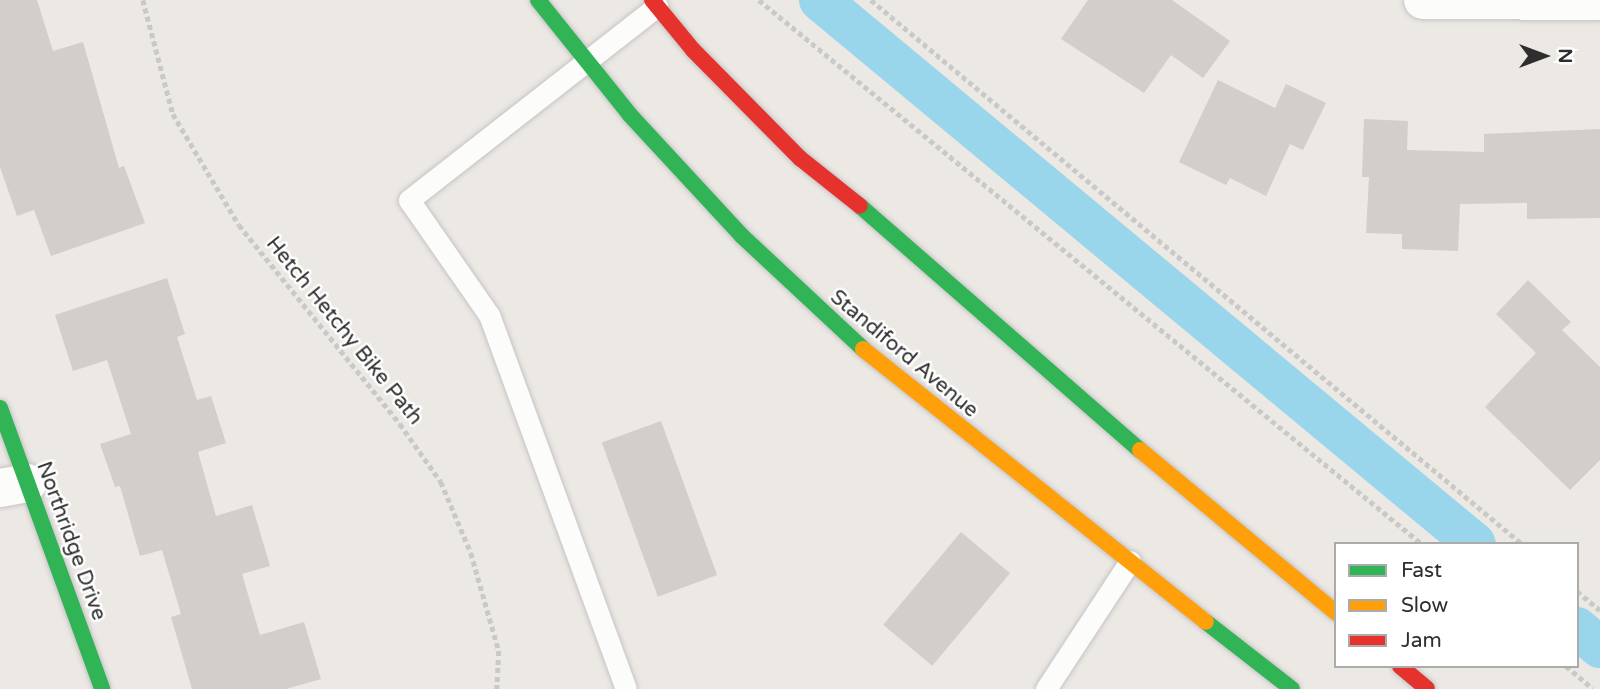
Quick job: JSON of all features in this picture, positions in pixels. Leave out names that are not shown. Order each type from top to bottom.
[{"type":"main road","name":"Standiford Avenue","points":[[538,0],[585,60],[742,236],[832,323],[927,403],[1292,689]]},
{"type":"main road","points":[[654,3],[693,50],[801,159],[888,229],[1040,366],[1334,611]]},
{"type":"main road","name":"Northridge Drive","points":[[0,408],[14,485],[102,689]]},
{"type":"main road","points":[[1402,668],[1427,689]]},
{"type":"street","points":[[1423,0],[1600,1]]},
{"type":"lane","points":[[626,689],[489,315],[409,200],[654,3]]},
{"type":"lane","points":[[1046,689],[1129,561]]},
{"type":"path","name":"Hetch Hetchy Bike Path","points":[[143,0],[173,114],[239,225],[400,424],[441,482],[471,553],[499,651],[497,689]]},
{"type":"path","points":[[759,0],[1420,542]]},
{"type":"path","points":[[871,0],[1520,542]]},
{"type":"path","points":[[1579,593],[1600,610]]},
{"type":"path","points":[[1568,668],[1593,689]]},
{"type":"building","points":[[0,0],[37,0],[53,51],[83,42],[119,168],[124,166],[145,223],[51,256],[34,210],[17,216],[0,167]]},
{"type":"building","points":[[1088,0],[1172,0],[1230,41],[1203,78],[1171,55],[1144,93],[1061,39]]},
{"type":"building","points":[[1218,80],[1275,108],[1286,84],[1326,103],[1303,150],[1290,144],[1266,196],[1230,178],[1226,185],[1179,162]]},
{"type":"building","points":[[1364,119],[1408,121],[1407,150],[1484,152],[1484,134],[1600,129],[1600,218],[1527,219],[1527,203],[1460,204],[1458,251],[1402,249],[1402,234],[1366,233],[1369,177],[1362,177]]},
{"type":"building","points":[[167,278],[185,334],[177,337],[197,400],[211,396],[226,443],[198,452],[216,516],[252,505],[270,566],[242,574],[260,635],[304,622],[321,679],[286,689],[192,689],[171,617],[181,614],[162,550],[140,556],[120,486],[115,487],[100,444],[131,434],[107,360],[73,371],[55,315]]},
{"type":"building","points":[[1528,280],[1571,322],[1562,330],[1600,367],[1600,460],[1570,490],[1485,407],[1536,353],[1496,314]]},
{"type":"building","points":[[661,421],[717,575],[658,597],[602,443]]},
{"type":"building","points":[[961,532],[1010,573],[932,666],[883,625]]},
{"type":"waterway","points":[[820,0],[1473,542]]},
{"type":"waterway","points":[[1579,630],[1600,647]]},
{"type":"traffic: fast","points":[[538,0],[630,115],[742,236],[863,349]]},
{"type":"traffic: fast","points":[[860,206],[1140,450]]},
{"type":"traffic: fast","points":[[0,408],[102,689]]},
{"type":"traffic: fast","points":[[1206,622],[1292,689]]},
{"type":"traffic: slow","points":[[863,349],[1206,622]]},
{"type":"traffic: slow","points":[[1140,450],[1334,611]]},
{"type":"traffic: jam","points":[[652,0],[693,50],[801,159],[860,206]]},
{"type":"traffic: jam","points":[[1402,668],[1427,689]]}]
